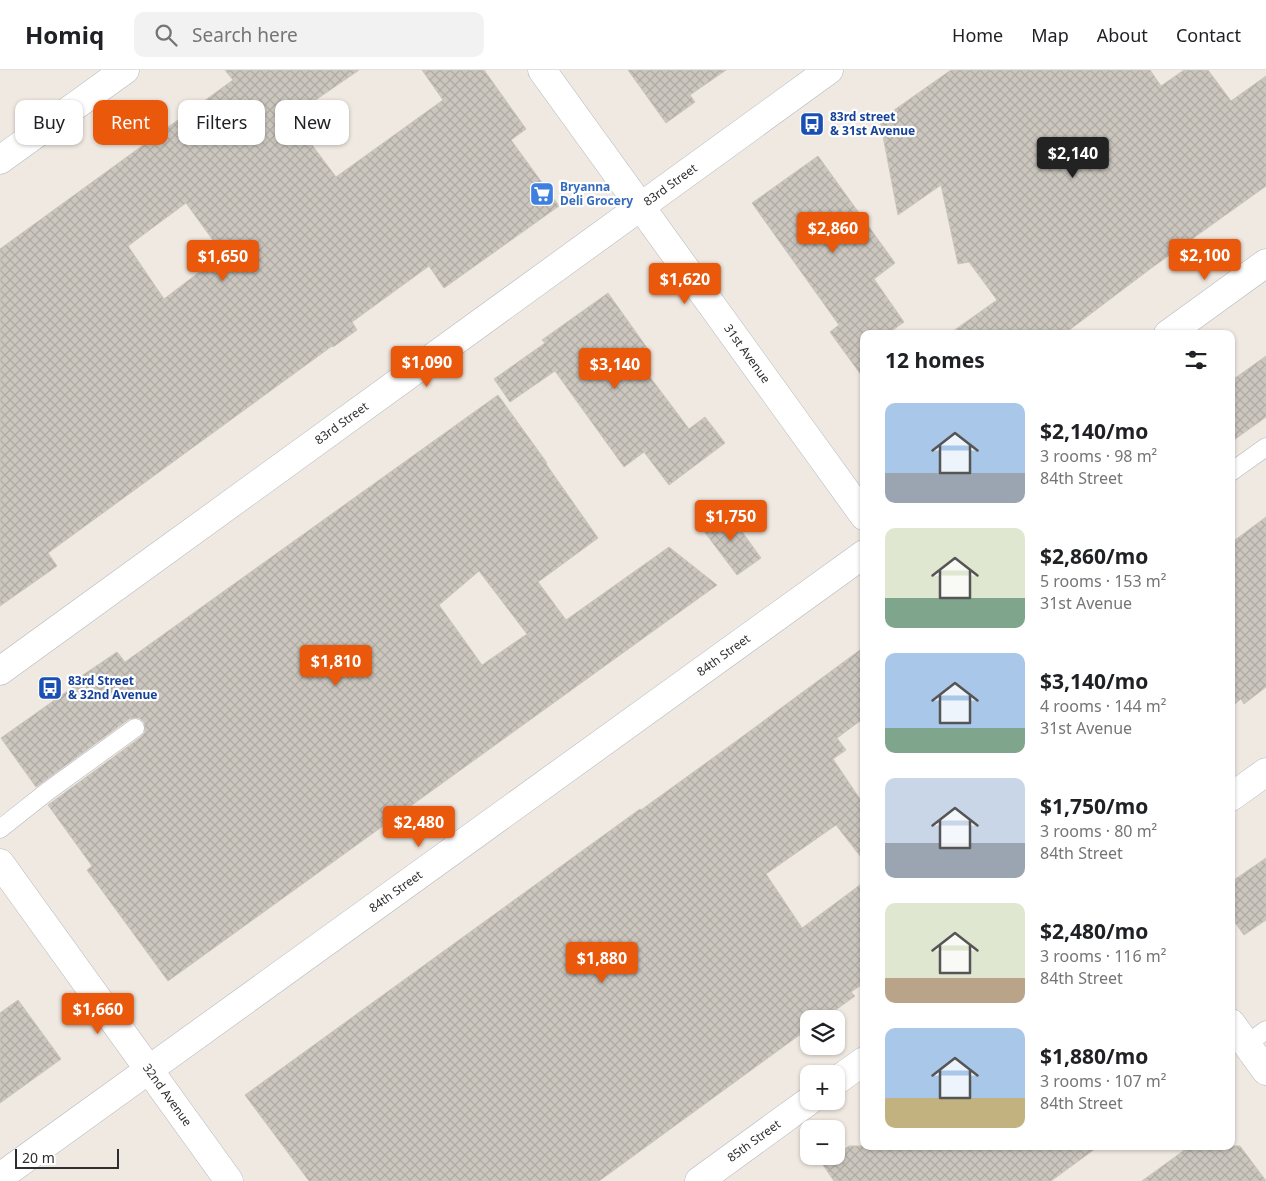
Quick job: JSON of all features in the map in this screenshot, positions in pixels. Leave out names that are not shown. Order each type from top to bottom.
[{"type":"street","points":[[0,160],[125,70]]},
{"type":"street","name":"31st Avenue","points":[[542,70],[860,510]]},
{"type":"street","name":"83rd Street","points":[[0,671],[829,70]]},
{"type":"street","points":[[1174,330],[1266,263]]},
{"type":"street","name":"84th Street","points":[[0,1177],[860,557]]},
{"type":"street","points":[[1235,794],[1266,772]]},
{"type":"street","name":"32nd Avenue","points":[[0,863],[229,1181]]},
{"type":"street","points":[[1248,1032],[1266,1071]]},
{"type":"street","points":[[845,1075],[860,1064]]},
{"type":"street","name":"85th Street","points":[[698,1181],[800,1107]]},
{"type":"lane","points":[[1235,469],[1266,447]]},
{"type":"lane","points":[[0,829],[48,791],[136,728]]},
{"type":"building","points":[[225,70],[359,70],[316,100],[275,100],[275,145],[312,145],[336,177],[443,100],[422,70],[484,70],[526,129],[511,140],[559,206],[444,288],[429,266],[352,322],[357,330],[332,346],[48,553],[57,566],[0,606],[0,249],[143,145],[168,145],[168,127],[178,120],[178,145],[265,145],[265,100],[205,100],[233,80]],"holes":[[[186,203],[223,254],[164,299],[128,246]]]},
{"type":"building","points":[[628,70],[726,70],[690,95],[695,102],[666,123]]},
{"type":"building","points":[[951,70],[1150,70],[1161,86],[1184,70],[1208,70],[1231,101],[1266,76],[1266,186],[1150,269],[1069,330],[955,330],[997,300],[969,262],[958,264],[941,185],[898,215],[880,120]]},
{"type":"building","points":[[818,156],[895,263],[874,279],[904,322],[893,330],[860,330],[860,373],[830,332],[839,325],[752,203]]},
{"type":"building","points":[[608,293],[650,352],[638,361],[689,429],[705,417],[725,443],[669,485],[644,452],[624,467],[555,371],[510,402],[494,379],[545,343],[542,340]]},
{"type":"building","points":[[1266,356],[1266,417],[1235,439],[1235,378]]},
{"type":"building","points":[[498,395],[598,538],[538,582],[566,620],[669,547],[717,585],[168,981],[87,870],[92,866],[48,805],[141,737],[145,732],[144,722],[139,718],[129,719],[36,787],[1,738],[83,680],[80,677],[117,652],[125,662]],"holes":[[[479,571],[527,634],[482,665],[439,605]]]},
{"type":"building","points":[[725,508],[761,558],[737,575],[700,526]]},
{"type":"building","points":[[1266,517],[1266,687],[1244,704],[1241,699],[1235,704],[1235,540]]},
{"type":"building","points":[[860,650],[860,721],[837,738],[846,750],[833,759],[860,799],[860,856],[836,825],[766,874],[802,928],[860,885],[860,986],[851,992],[855,996],[836,1010],[800,1010],[800,1035],[599,1181],[309,1181],[245,1095]]},
{"type":"building","points":[[1266,858],[1266,920],[1244,935],[1235,923],[1235,879]]},
{"type":"building","points":[[18,1000],[61,1059],[0,1103],[0,1013]]},
{"type":"building","points":[[849,1146],[860,1146],[860,1150],[1094,1150],[1051,1181],[834,1181],[823,1165],[845,1165],[845,1149]]},
{"type":"building","points":[[1235,1146],[1240,1146],[1266,1181],[1142,1181],[1185,1150],[1235,1150]]},
{"type":"place","name":"83rd street & 31st Avenue","points":[[812,124]]},
{"type":"place","name":"Bryanna Deli Grocery","points":[[542,194]]},
{"type":"place","name":"83rd Street & 32nd Avenue","points":[[50,688]]}]
